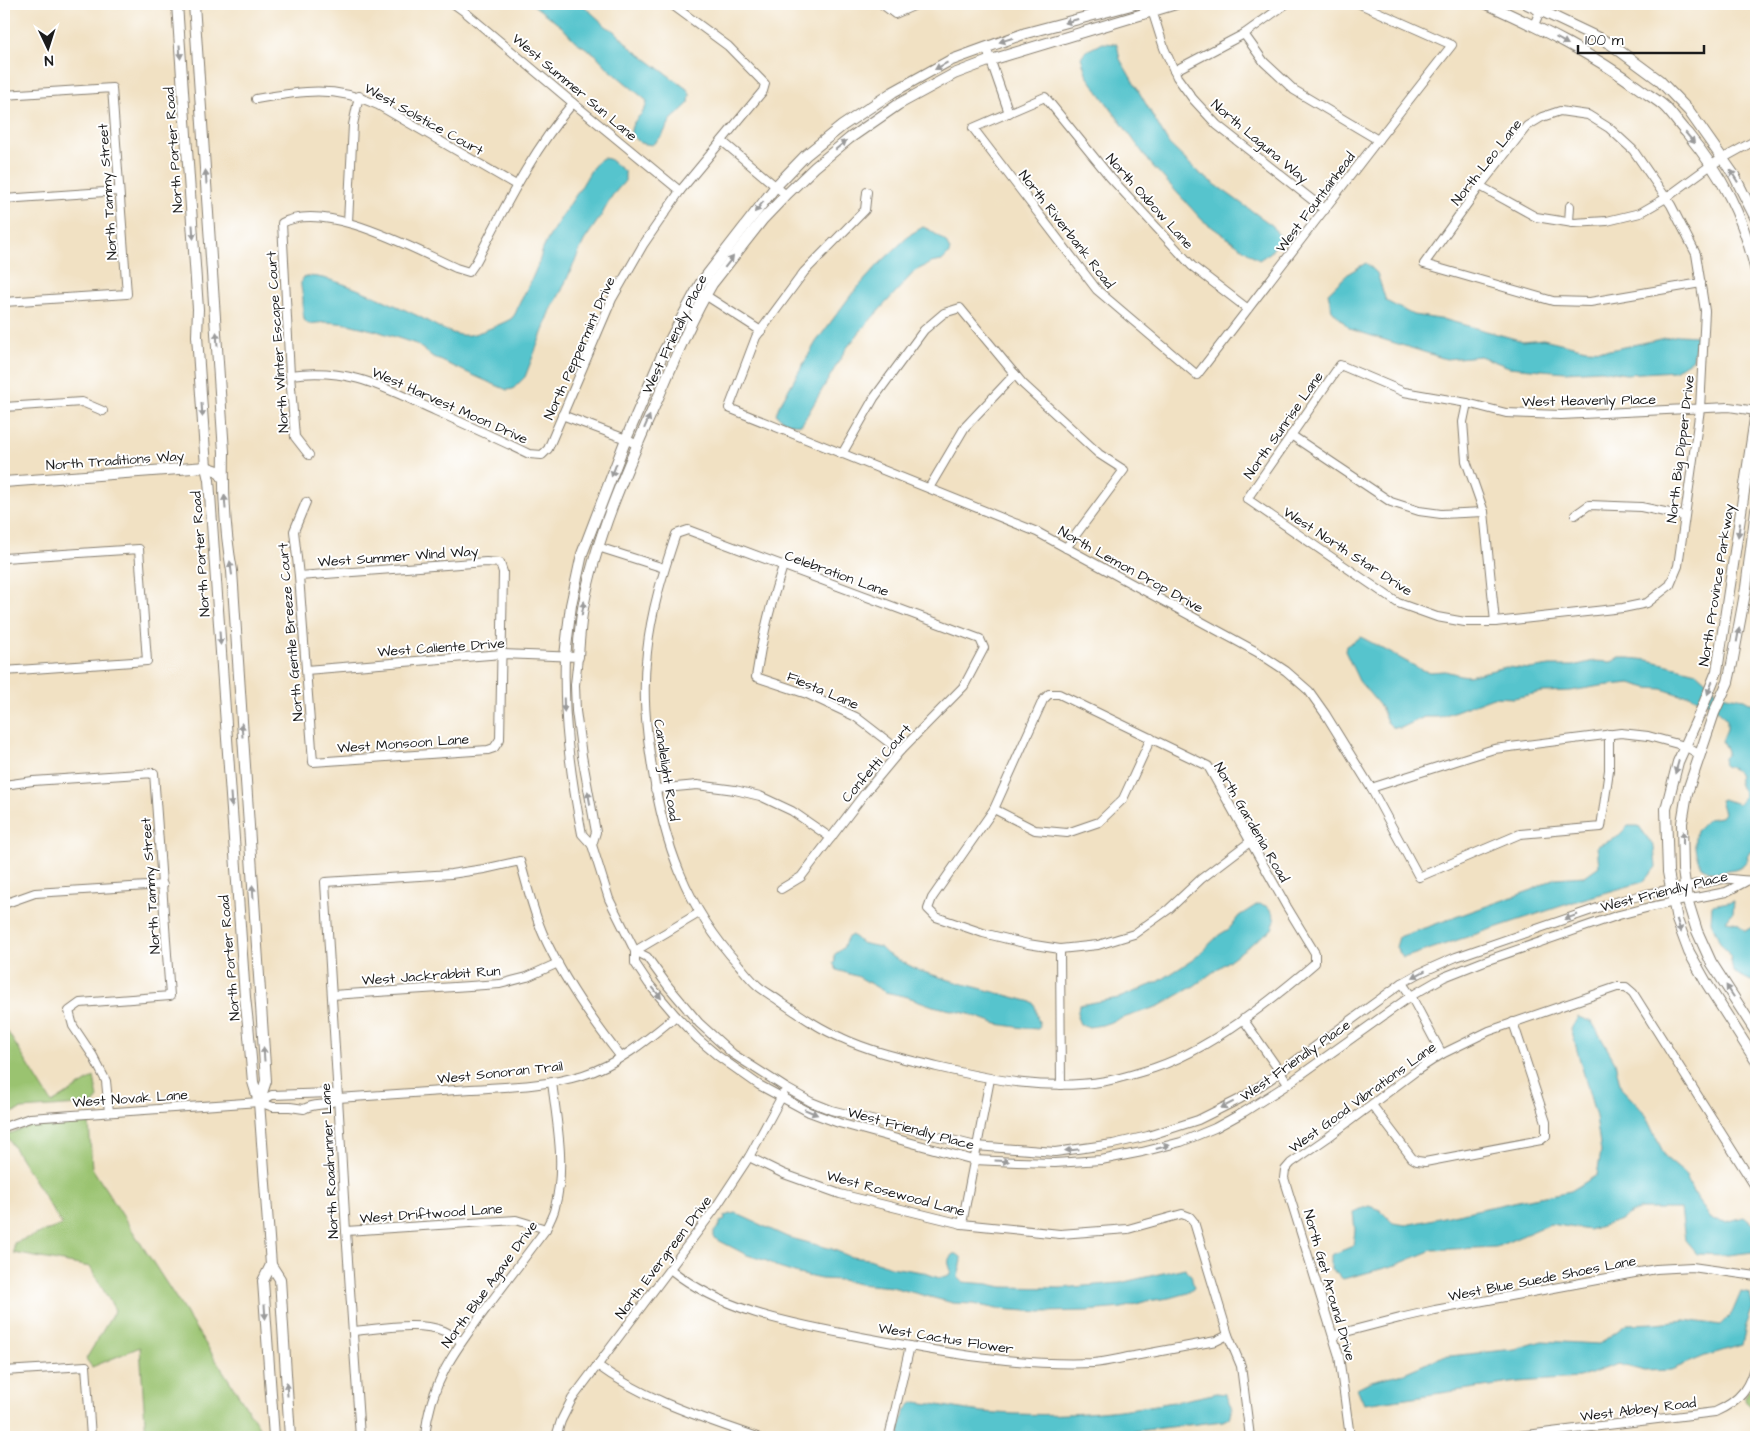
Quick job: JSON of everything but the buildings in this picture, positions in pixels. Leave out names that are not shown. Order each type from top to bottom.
[{"type":"street","name":"North Porter Road","points":[[177,4],[198,309],[197,336],[206,467],[209,480],[244,997],[253,1082],[260,1102],[271,1265],[280,1279],[290,1437]]},
{"type":"street","name":"North Porter Road","points":[[194,4],[224,452],[223,478],[228,550],[232,571],[266,1081],[260,1102]]},
{"type":"street","name":"West Summer Sun Lane","points":[[454,4],[680,190]]},
{"type":"street","name":"North Peppermint Drive","points":[[542,455],[548,449],[616,291],[643,245],[680,190],[763,91],[765,84],[728,46],[671,4]]},
{"type":"street","points":[[882,4],[895,14],[918,4]]},
{"type":"street","name":"West Friendly Place","points":[[1135,4],[1026,33],[950,61],[885,97],[842,126],[806,155],[776,186],[701,293],[664,351],[626,439],[582,554],[571,605],[565,656],[565,718],[569,757],[582,834],[592,845],[610,899],[635,951],[635,963],[649,984],[698,1039],[718,1056],[759,1085],[810,1112],[839,1123],[974,1160],[1055,1163],[1101,1160],[1181,1142],[1215,1128],[1244,1112],[1288,1083],[1411,996],[1444,976],[1619,915],[1726,892],[1745,882]]},
{"type":"street","name":"West Friendly Place","points":[[592,845],[596,832],[576,711],[575,685],[582,608],[598,547],[637,446],[701,293],[712,284],[763,218],[815,167],[850,138],[898,104],[954,74],[991,60],[1152,8],[1176,4]]},
{"type":"street","points":[[1174,71],[1244,34],[1286,4]]},
{"type":"street","name":"West Fountainhead","points":[[1197,375],[1452,45],[1360,4]]},
{"type":"street","points":[[1487,4],[1534,25],[1621,74],[1664,106],[1717,162],[1734,175],[1756,219]]},
{"type":"street","points":[[1527,4],[1541,7],[1609,43],[1658,80],[1689,111],[1717,162],[1725,185],[1738,211],[1749,241],[1756,271]]},
{"type":"street","points":[[1534,25],[1541,7]]},
{"type":"street","name":"North Laguna Way","points":[[1152,8],[1164,48],[1174,71],[1193,99],[1217,125],[1325,210]]},
{"type":"street","points":[[1244,34],[1264,62],[1294,90],[1378,140]]},
{"type":"street","points":[[986,47],[1009,113]]},
{"type":"street","name":"North Tammy Street","points":[[4,95],[112,88],[126,294],[4,302]]},
{"type":"street","name":"West Solstice Court","points":[[256,99],[313,91],[339,92],[359,96],[378,105],[516,185]]},
{"type":"street","points":[[359,96],[353,125],[348,222],[469,272],[516,185],[573,103]]},
{"type":"street","name":"North Oxbow Lane","points":[[1009,113],[1045,96],[1110,177],[1192,266],[1248,309]]},
{"type":"street","name":"North Leo Lane","points":[[1588,116],[1560,111],[1527,126],[1480,186],[1424,264],[1553,301],[1590,302],[1701,283]]},
{"type":"street","name":"North Riverbank Road","points":[[1009,113],[973,128],[1097,290],[1197,375]]},
{"type":"street","name":"North Big Dipper Drive","points":[[1588,116],[1609,128],[1633,150],[1666,198],[1696,254],[1705,311],[1700,409],[1678,566],[1670,585],[1647,603]]},
{"type":"street","points":[[722,140],[786,195]]},
{"type":"street","points":[[1480,186],[1536,217],[1569,222],[1607,221],[1640,213],[1666,198],[1717,162],[1756,140]]},
{"type":"street","points":[[4,200],[119,191]]},
{"type":"street","points":[[701,293],[761,331],[804,272],[865,210],[867,192]]},
{"type":"street","points":[[1569,222],[1570,206]]},
{"type":"street","name":"North Winter Escape Court","points":[[309,456],[295,436],[282,223],[292,218],[320,217],[348,222]]},
{"type":"street","points":[[842,454],[874,398],[924,330],[944,312],[960,308],[1023,384],[1099,454],[1124,470],[1066,548]]},
{"type":"street","name":"North Lemon Drop Drive","points":[[761,331],[756,337],[729,408],[1037,532],[1257,652],[1286,671],[1309,691],[1326,715],[1371,788],[1419,877],[1520,834],[1601,827],[1609,770],[1609,734]]},
{"type":"street","name":"West Heavenly Place","points":[[1340,365],[1404,392],[1467,403],[1506,413],[1561,415],[1729,408],[1756,412]]},
{"type":"street","name":"North Sunrise Lane","points":[[1247,499],[1340,365]]},
{"type":"street","name":"West Harvest Moon Drive","points":[[290,375],[311,372],[334,374],[373,382],[529,454],[542,455]]},
{"type":"street","points":[[929,488],[965,427],[1015,374]]},
{"type":"street","points":[[4,407],[82,402],[103,411]]},
{"type":"street","points":[[1467,403],[1463,422],[1466,461],[1484,512],[1495,622]]},
{"type":"street","name":"North Province Parkway","points":[[1756,412],[1717,671],[1704,706],[1678,762],[1666,809],[1670,889],[1683,937],[1697,968],[1756,1062]]},
{"type":"street","points":[[562,415],[626,439],[637,446]]},
{"type":"street","points":[[1292,435],[1391,502],[1419,511],[1433,513],[1484,512]]},
{"type":"street","points":[[206,467],[218,471],[223,478]]},
{"type":"street","name":"North Traditions Way","points":[[4,482],[206,467]]},
{"type":"street","name":"West North Star Drive","points":[[1247,499],[1398,603],[1437,617],[1465,622],[1495,622],[1623,608],[1647,603]]},
{"type":"street","name":"North Gentle Breeze Court","points":[[306,502],[294,531],[313,762]]},
{"type":"street","points":[[1575,515],[1589,505],[1641,507],[1684,516]]},
{"type":"street","name":"North Province Parkway","points":[[1756,510],[1746,588],[1728,682],[1714,714],[1687,793],[1682,823],[1683,870],[1687,900],[1704,948],[1756,1032]]},
{"type":"street","name":"Celebration Lane","points":[[676,534],[688,530],[980,638],[984,648]]},
{"type":"street","name":"Candlelight Road","points":[[676,534],[664,568],[652,613],[646,654],[644,692],[647,736],[655,789],[665,832],[680,874],[699,913],[720,945],[758,986],[804,1018],[843,1039],[897,1057],[990,1080],[1026,1085],[1061,1085],[1106,1081],[1157,1067],[1201,1046],[1243,1019],[1315,963]]},
{"type":"street","points":[[598,547],[664,568]]},
{"type":"street","points":[[4,558],[139,549],[147,661],[4,671]]},
{"type":"street","name":"West Summer Wind Way","points":[[299,576],[486,562],[500,563],[503,572],[502,654]]},
{"type":"street","name":"Fiesta Lane","points":[[783,566],[770,604],[756,677],[808,694],[856,717],[900,751]]},
{"type":"street","name":"Confetti Court","points":[[781,890],[801,878],[865,793],[900,751],[964,686],[984,648]]},
{"type":"street","name":"West Caliente Drive","points":[[306,670],[502,654],[578,657]]},
{"type":"street","name":"West Monsoon Lane","points":[[313,762],[488,750],[494,748],[500,739],[502,654]]},
{"type":"street","name":"North Gardenia Road","points":[[994,809],[1043,700],[1049,694],[1059,694],[1151,738],[1208,766],[1315,953],[1315,963]]},
{"type":"street","points":[[1371,788],[1494,749],[1609,734],[1621,733],[1648,736],[1685,746],[1700,755]]},
{"type":"street","points":[[1151,738],[1123,799],[1099,822],[1067,833],[1035,830],[994,809],[932,898],[928,909],[936,917],[1028,944],[1060,949],[1098,945],[1134,934],[1169,909],[1202,879],[1251,841]]},
{"type":"street","name":"North Tammy Street","points":[[4,785],[33,781],[154,773],[170,996],[80,1003],[69,1011],[73,1026],[93,1056],[106,1081],[108,1112]]},
{"type":"street","points":[[655,789],[697,785],[735,790],[760,796],[792,811],[832,838]]},
{"type":"street","name":"North Roadrunner Lane","points":[[360,1437],[325,882],[451,874],[520,861],[530,898],[543,933],[558,964]]},
{"type":"street","name":"West Friendly Place","points":[[635,951],[647,957],[689,1012],[714,1038],[733,1054],[811,1102],[831,1110],[976,1146],[1055,1152],[1113,1144],[1148,1136],[1198,1120],[1240,1099],[1281,1072],[1402,983],[1438,964],[1615,902],[1723,878],[1732,878],[1745,882]]},
{"type":"street","points":[[1745,882],[1756,880]]},
{"type":"street","points":[[4,904],[35,893],[163,885]]},
{"type":"street","points":[[635,951],[699,913]]},
{"type":"street","points":[[1060,949],[1061,1085]]},
{"type":"street","points":[[558,964],[595,1024],[621,1058]]},
{"type":"street","name":"West Jackrabbit Run","points":[[332,995],[500,984],[527,978],[558,964]]},
{"type":"street","points":[[1402,983],[1442,1054]]},
{"type":"street","name":"West Good Vibrations Lane","points":[[1285,1170],[1291,1163],[1416,1071],[1465,1041],[1513,1022],[1617,987],[1626,987],[1633,993],[1756,1188]]},
{"type":"street","name":"West Sonoran Trail","points":[[260,1102],[272,1108],[290,1106],[304,1109],[311,1106],[330,1104],[338,1098],[552,1082],[585,1074],[621,1058],[646,1042],[676,1016]]},
{"type":"street","points":[[1243,1019],[1288,1083]]},
{"type":"street","points":[[1372,1105],[1412,1158],[1418,1161],[1424,1162],[1541,1140],[1546,1136],[1546,1122],[1513,1022]]},
{"type":"street","points":[[962,1224],[990,1080]]},
{"type":"street","name":"North Blue Agave Drive","points":[[425,1437],[434,1394],[446,1365],[461,1341],[546,1229],[555,1209],[561,1176],[560,1146],[552,1082]]},
{"type":"street","name":"North Evergreen Drive","points":[[556,1437],[561,1421],[572,1399],[714,1210],[749,1157],[786,1088]]},
{"type":"street","name":"West Sonoran Trail","points":[[260,1102],[272,1095],[303,1093],[330,1093],[338,1098]]},
{"type":"street","name":"West Novak Lane","points":[[4,1127],[30,1118],[260,1102]]},
{"type":"street","name":"West Rosewood Lane","points":[[749,1157],[784,1174],[840,1194],[962,1224],[1060,1234],[1128,1229],[1182,1214],[1190,1217],[1194,1222],[1228,1335]]},
{"type":"street","name":"North Get Around Drive","points":[[1285,1170],[1284,1178],[1334,1335],[1343,1375],[1350,1437]]},
{"type":"street","name":"West Driftwood Lane","points":[[346,1231],[516,1220],[546,1229]]},
{"type":"street","name":"North Porter Road","points":[[271,1265],[263,1281],[274,1437]]},
{"type":"street","name":"West Blue Suede Shoes Lane","points":[[1334,1335],[1409,1316],[1656,1269],[1692,1267],[1756,1276]]},
{"type":"street","name":"West Cactus Flower","points":[[670,1269],[685,1281],[719,1300],[782,1322],[1002,1361],[1044,1364],[1096,1363],[1216,1341],[1228,1335]]},
{"type":"street","points":[[353,1331],[429,1327],[444,1331],[461,1341]]},
{"type":"street","points":[[1228,1335],[1241,1366],[1250,1437]]},
{"type":"street","points":[[890,1437],[910,1346]]},
{"type":"street","name":"West Abbey Road","points":[[1510,1437],[1715,1412],[1736,1400],[1745,1390],[1751,1380],[1756,1360]]},
{"type":"street","points":[[597,1365],[620,1382],[679,1410],[757,1437]]},
{"type":"street","points":[[4,1371],[86,1366],[91,1437]]},
{"type":"green space","points":[[4,1026],[52,1103],[94,1077],[98,1098],[93,1104],[22,1109],[4,1116]]},
{"type":"green space","points":[[89,1123],[92,1168],[258,1425],[263,1437],[146,1437],[140,1347],[92,1367],[86,1359],[115,1310],[90,1267],[14,1253],[14,1243],[62,1225],[6,1135],[35,1124]]},
{"type":"green space","points":[[1756,1377],[1756,1410],[1744,1399]]},
{"type":"water","points":[[532,4],[582,4],[607,27],[615,31],[630,47],[687,89],[690,94],[689,103],[671,120],[662,136],[652,145],[640,143],[631,134],[631,129],[644,110],[647,101],[609,69],[595,54],[575,41],[562,27]]},
{"type":"water","points":[[1103,43],[1117,44],[1120,59],[1169,144],[1199,173],[1273,226],[1280,238],[1271,252],[1259,260],[1202,220],[1151,164],[1087,76],[1081,57],[1086,51]]},
{"type":"water","points":[[603,158],[609,159],[625,172],[625,181],[612,196],[584,241],[551,310],[525,377],[513,389],[507,390],[433,357],[416,344],[377,331],[348,324],[327,322],[308,324],[305,321],[301,281],[302,278],[311,276],[341,283],[377,297],[445,330],[460,335],[478,333],[509,320],[515,313],[529,286],[551,233],[593,167]]},
{"type":"water","points":[[923,227],[946,242],[950,250],[948,255],[942,261],[931,263],[915,271],[863,328],[846,349],[802,424],[791,424],[781,419],[776,414],[779,406],[816,342],[851,295],[879,264],[911,234]]},
{"type":"water","points":[[1366,263],[1377,273],[1386,301],[1413,315],[1446,320],[1523,341],[1543,339],[1586,349],[1610,350],[1679,335],[1697,336],[1693,359],[1674,371],[1626,374],[1601,370],[1565,372],[1509,367],[1480,356],[1446,359],[1350,329],[1332,310],[1328,293],[1349,273]]},
{"type":"water","points":[[1361,637],[1422,670],[1430,672],[1445,671],[1469,676],[1506,667],[1530,669],[1550,666],[1573,666],[1594,661],[1611,662],[1620,658],[1629,658],[1648,660],[1696,672],[1717,691],[1726,696],[1744,699],[1756,708],[1756,726],[1752,735],[1756,748],[1756,849],[1750,852],[1747,856],[1748,859],[1742,866],[1718,872],[1706,870],[1696,855],[1696,831],[1708,819],[1721,817],[1724,813],[1720,800],[1723,799],[1738,804],[1744,795],[1737,772],[1732,768],[1724,766],[1727,751],[1722,741],[1727,729],[1727,720],[1718,710],[1707,703],[1689,695],[1680,695],[1662,689],[1648,688],[1630,683],[1571,691],[1542,692],[1514,698],[1493,697],[1440,717],[1424,717],[1401,728],[1392,727],[1387,722],[1381,707],[1359,681],[1345,651],[1346,646]]},
{"type":"water","points":[[1628,826],[1639,826],[1654,847],[1656,867],[1643,882],[1583,899],[1403,958],[1396,947],[1399,937],[1532,890],[1555,878],[1585,876],[1599,866],[1597,846],[1616,838]]},
{"type":"water","points":[[1734,901],[1733,912],[1726,921],[1738,923],[1745,931],[1756,925],[1756,979],[1751,981],[1733,972],[1730,956],[1720,942],[1711,922],[1712,905]]},
{"type":"water","points":[[1258,904],[1267,907],[1271,911],[1275,921],[1272,929],[1194,986],[1159,1006],[1102,1025],[1089,1027],[1080,1024],[1077,1017],[1079,1005],[1119,998],[1158,982],[1194,959],[1219,935],[1229,929],[1239,916]]},
{"type":"water","points":[[852,935],[861,943],[880,947],[887,954],[920,971],[1032,1002],[1040,1027],[1038,1029],[997,1024],[969,1014],[885,992],[859,977],[837,970],[833,963],[835,962],[834,955],[843,948],[847,938]]},
{"type":"water","points":[[1578,1017],[1592,1022],[1615,1062],[1621,1088],[1643,1111],[1666,1158],[1685,1174],[1694,1194],[1711,1219],[1726,1222],[1744,1217],[1756,1227],[1756,1249],[1753,1252],[1728,1255],[1697,1254],[1685,1240],[1681,1209],[1640,1209],[1618,1221],[1589,1230],[1550,1224],[1496,1247],[1432,1250],[1396,1265],[1343,1279],[1331,1269],[1331,1255],[1353,1246],[1355,1230],[1353,1212],[1369,1206],[1380,1210],[1393,1223],[1406,1225],[1571,1191],[1597,1175],[1601,1152],[1596,1117],[1571,1029]]},
{"type":"water","points":[[735,1213],[787,1237],[832,1249],[851,1257],[869,1259],[891,1267],[922,1272],[939,1278],[949,1275],[951,1271],[949,1258],[953,1254],[957,1254],[961,1257],[962,1261],[958,1277],[963,1282],[1002,1287],[1061,1288],[1120,1283],[1185,1268],[1191,1274],[1194,1288],[1188,1293],[1170,1298],[1147,1301],[1122,1308],[1086,1311],[1043,1312],[997,1309],[974,1304],[953,1303],[892,1287],[821,1279],[798,1274],[747,1255],[714,1238],[714,1232],[720,1225],[720,1222],[725,1220],[724,1216]]},
{"type":"water","points":[[1741,1292],[1750,1294],[1753,1307],[1742,1345],[1705,1356],[1671,1370],[1644,1371],[1618,1364],[1579,1378],[1518,1382],[1364,1404],[1357,1388],[1371,1381],[1404,1373],[1441,1357],[1515,1349],[1542,1341],[1599,1344],[1627,1324],[1685,1320],[1720,1325],[1732,1313]]},
{"type":"water","points":[[1217,1393],[1225,1394],[1232,1408],[1229,1418],[1223,1421],[1084,1437],[900,1437],[905,1411],[916,1402],[983,1412],[1043,1415],[1130,1409]]}]
